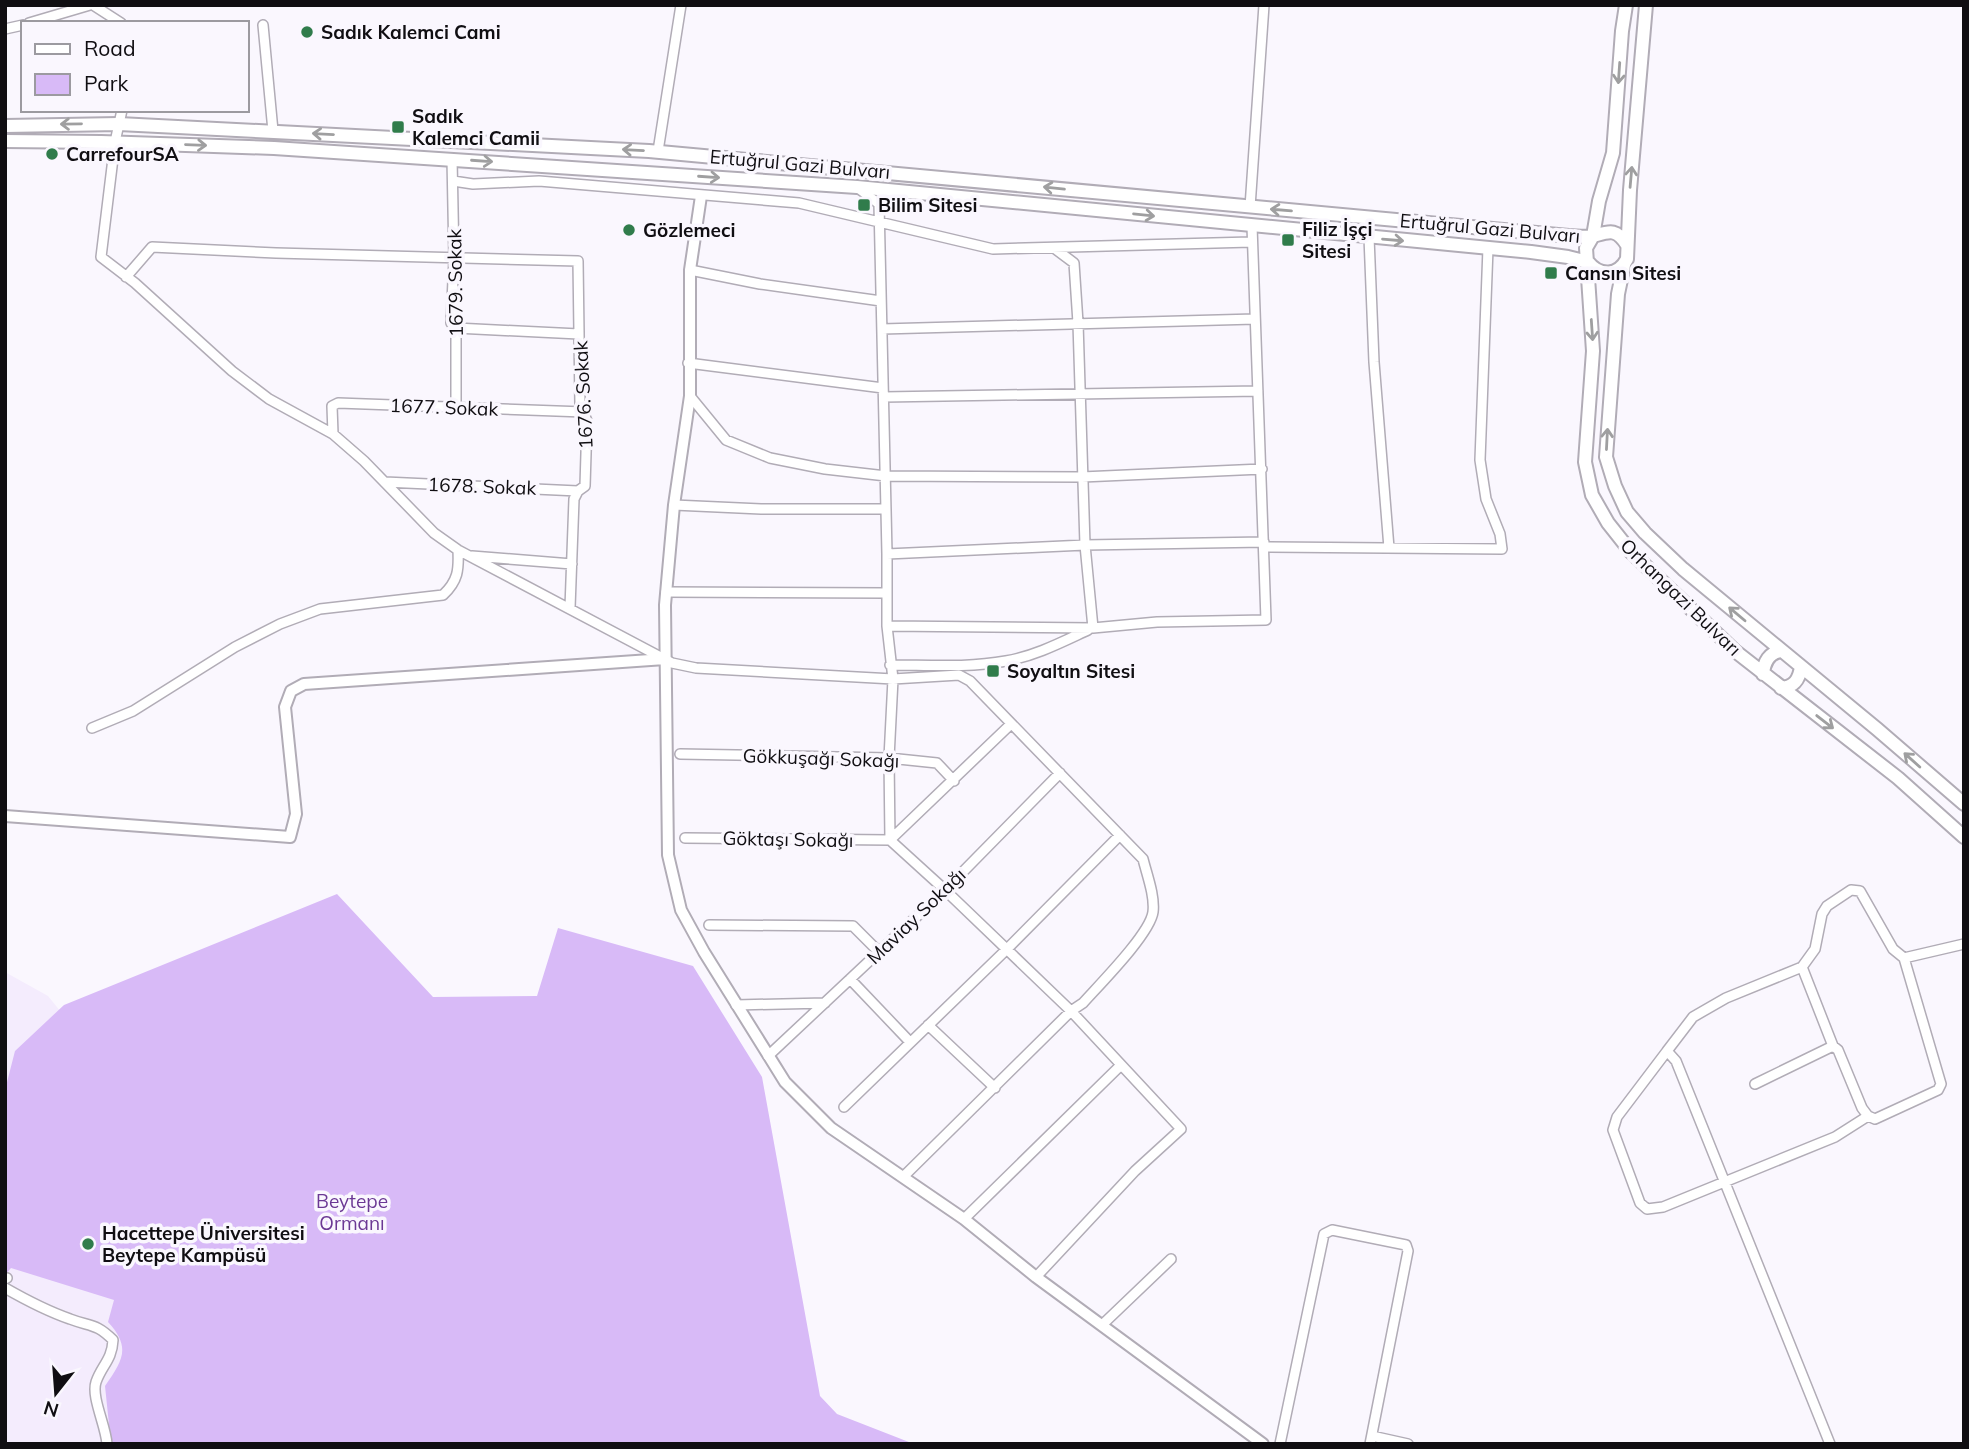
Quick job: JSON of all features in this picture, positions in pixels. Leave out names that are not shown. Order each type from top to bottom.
[{"type":"main road","name":"Orhangazi Bulvarı","points":[[1626,5],[1613,153],[1599,201],[1593,236],[1586,248],[1593,351],[1585,462],[1592,495],[1608,523],[1631,552],[1763,674],[1898,778],[1964,837]]},
{"type":"main road","name":"Orhangazi Bulvarı","points":[[1646,5],[1627,258],[1617,307],[1606,457],[1615,486],[1627,512],[1683,569],[1964,804]]},
{"type":"main road","name":"Ertuğrul Gazi Bulvarı","points":[[5,125],[118,124],[658,151],[1556,235],[1593,236]]},
{"type":"main road","name":"Ertuğrul Gazi Bulvarı","points":[[5,141],[274,148],[857,187],[1488,248],[1568,257],[1588,262]]},
{"type":"main road","points":[[1593,236],[1612,232],[1623,239],[1626,245]]},
{"type":"main road","points":[[1588,262],[1592,268],[1605,273],[1612,273],[1624,265]]},
{"type":"main road","points":[[1763,674],[1766,659],[1776,651],[1782,651]]},
{"type":"main road","points":[[1781,688],[1794,684],[1799,678],[1801,667]]},
{"type":"street","points":[[36,21],[91,5],[118,21]]},
{"type":"street","points":[[658,151],[681,5]]},
{"type":"street","points":[[1250,207],[1264,5]]},
{"type":"street","points":[[263,25],[273,131]]},
{"type":"street","points":[[121,112],[115,142],[101,257],[174,317],[232,371],[269,399],[333,434],[385,482],[434,533],[457,550],[672,663],[696,668],[893,679],[959,675],[970,681],[1143,859],[1150,885],[1153,913],[1146,930],[1083,1003],[903,1177]]},
{"type":"street","name":"1679. Sokak","points":[[452,159],[454,259],[451,323],[456,328],[456,407]]},
{"type":"street","points":[[453,181],[473,184],[539,181],[799,203],[993,248],[1251,242]]},
{"type":"street","points":[[857,187],[878,204]]},
{"type":"street","points":[[878,204],[898,191]]},
{"type":"street","points":[[701,195],[690,270],[690,396],[674,505],[666,592],[668,855],[681,910],[704,953],[785,1082],[831,1128],[964,1219],[1036,1276],[1263,1444]]},
{"type":"street","points":[[878,204],[887,509],[887,626],[893,679],[889,758],[890,840],[1072,1011],[1181,1129],[1135,1171],[1036,1276]]},
{"type":"street","points":[[887,626],[1093,628],[1157,622],[1266,620],[1252,226]]},
{"type":"street","points":[[1369,237],[1374,362],[1389,548]]},
{"type":"street","points":[[126,277],[152,247],[414,255],[454,259]]},
{"type":"street","points":[[1054,248],[1074,262],[1085,545],[1093,628]]},
{"type":"street","points":[[887,554],[1085,545],[1502,549],[1500,534],[1486,499],[1480,460],[1488,248]]},
{"type":"street","name":"1676. Sokak","points":[[454,259],[578,261],[580,405],[587,421],[585,486],[578,491],[574,499],[570,608]]},
{"type":"street","points":[[690,270],[760,284],[881,302]]},
{"type":"street","points":[[882,329],[1255,319]]},
{"type":"street","points":[[456,328],[579,334]]},
{"type":"street","points":[[688,363],[883,392],[1258,391]]},
{"type":"street","points":[[690,396],[726,440],[770,458],[825,469],[886,476],[1082,477],[1262,469]]},
{"type":"street","name":"1677. Sokak","points":[[333,434],[332,407],[338,403],[584,412]]},
{"type":"street","name":"1678. Sokak","points":[[385,482],[578,491]]},
{"type":"street","points":[[674,505],[761,509],[887,509]]},
{"type":"street","points":[[92,728],[133,711],[234,647],[300,616],[320,609],[443,595],[453,586],[459,570],[457,550]]},
{"type":"street","points":[[467,555],[572,564]]},
{"type":"street","points":[[666,592],[887,593]]},
{"type":"street","points":[[890,665],[1006,661],[1044,650],[1093,628]]},
{"type":"street","points":[[5,816],[290,837],[296,814],[285,707],[291,691],[304,684],[665,659]]},
{"type":"street","points":[[890,840],[1011,724]]},
{"type":"street","name":"Gökkuşağı Sokağı","points":[[680,754],[889,758],[937,763],[954,781]]},
{"type":"street","name":"Maviay Sokağı","points":[[768,1056],[945,890],[1060,773]]},
{"type":"street","points":[[844,1107],[1120,835]]},
{"type":"street","name":"Göktaşı Sokağı","points":[[685,838],[890,840]]},
{"type":"street","points":[[1802,967],[1833,1046],[1838,1050],[1862,1108],[1868,1116],[1875,1119],[1938,1090],[1941,1084],[1904,958],[1893,948],[1860,891],[1851,890],[1827,905],[1822,914],[1815,949],[1802,967],[1726,998],[1693,1017],[1617,1117],[1612,1130],[1640,1203],[1647,1209],[1662,1207],[1725,1183],[1835,1137],[1868,1116]]},
{"type":"street","points":[[709,925],[853,926],[879,952]]},
{"type":"street","points":[[1904,958],[1964,944]]},
{"type":"street","points":[[850,979],[910,1042]]},
{"type":"street","points":[[736,1004],[825,1003]]},
{"type":"street","points":[[928,1025],[995,1088]]},
{"type":"street","points":[[1755,1084],[1833,1046]]},
{"type":"street","points":[[1667,1051],[1676,1061],[1830,1444]]},
{"type":"street","points":[[964,1219],[1121,1065]]},
{"type":"street","points":[[1280,1444],[1324,1234],[1332,1230],[1406,1245],[1408,1251],[1371,1440],[1408,1444]]},
{"type":"street","points":[[1102,1325],[1171,1259]]},
{"type":"street","points":[[6,1282],[27,1301],[71,1320],[100,1327],[113,1340],[113,1353],[96,1382],[95,1393],[107,1430],[107,1444]]},
{"type":"shaded area","name":"Hacettepe Üniversitesi Beytepe Kampüsü","points":[[5,972],[48,996],[130,1097],[270,1444],[5,1444]]},
{"type":"green space","name":"Beytepe Ormanı","points":[[337,894],[433,997],[537,996],[558,928],[693,966],[762,1077],[820,1396],[837,1414],[914,1444],[111,1444],[105,1386],[122,1354],[120,1339],[108,1322],[114,1300],[11,1268],[5,1275],[5,1090],[15,1051],[64,1005]]},
{"type":"place","name":"Sadık Kalemci Cami","points":[[307,32]]},
{"type":"place","name":"Sadık Kalemci Camii","points":[[398,127]]},
{"type":"place","name":"CarrefourSA","points":[[52,154]]},
{"type":"place","name":"Bilim Sitesi","points":[[864,205]]},
{"type":"place","name":"Gözlemeci","points":[[629,230]]},
{"type":"place","name":"Filiz İşçi Sitesi","points":[[1288,240]]},
{"type":"place","name":"Cansın Sitesi","points":[[1551,273]]},
{"type":"place","name":"Soyaltın Sitesi","points":[[993,671]]},
{"type":"place","name":"Hacettepe Üniversitesi Beytepe Kampüsü","points":[[88,1244]]}]
